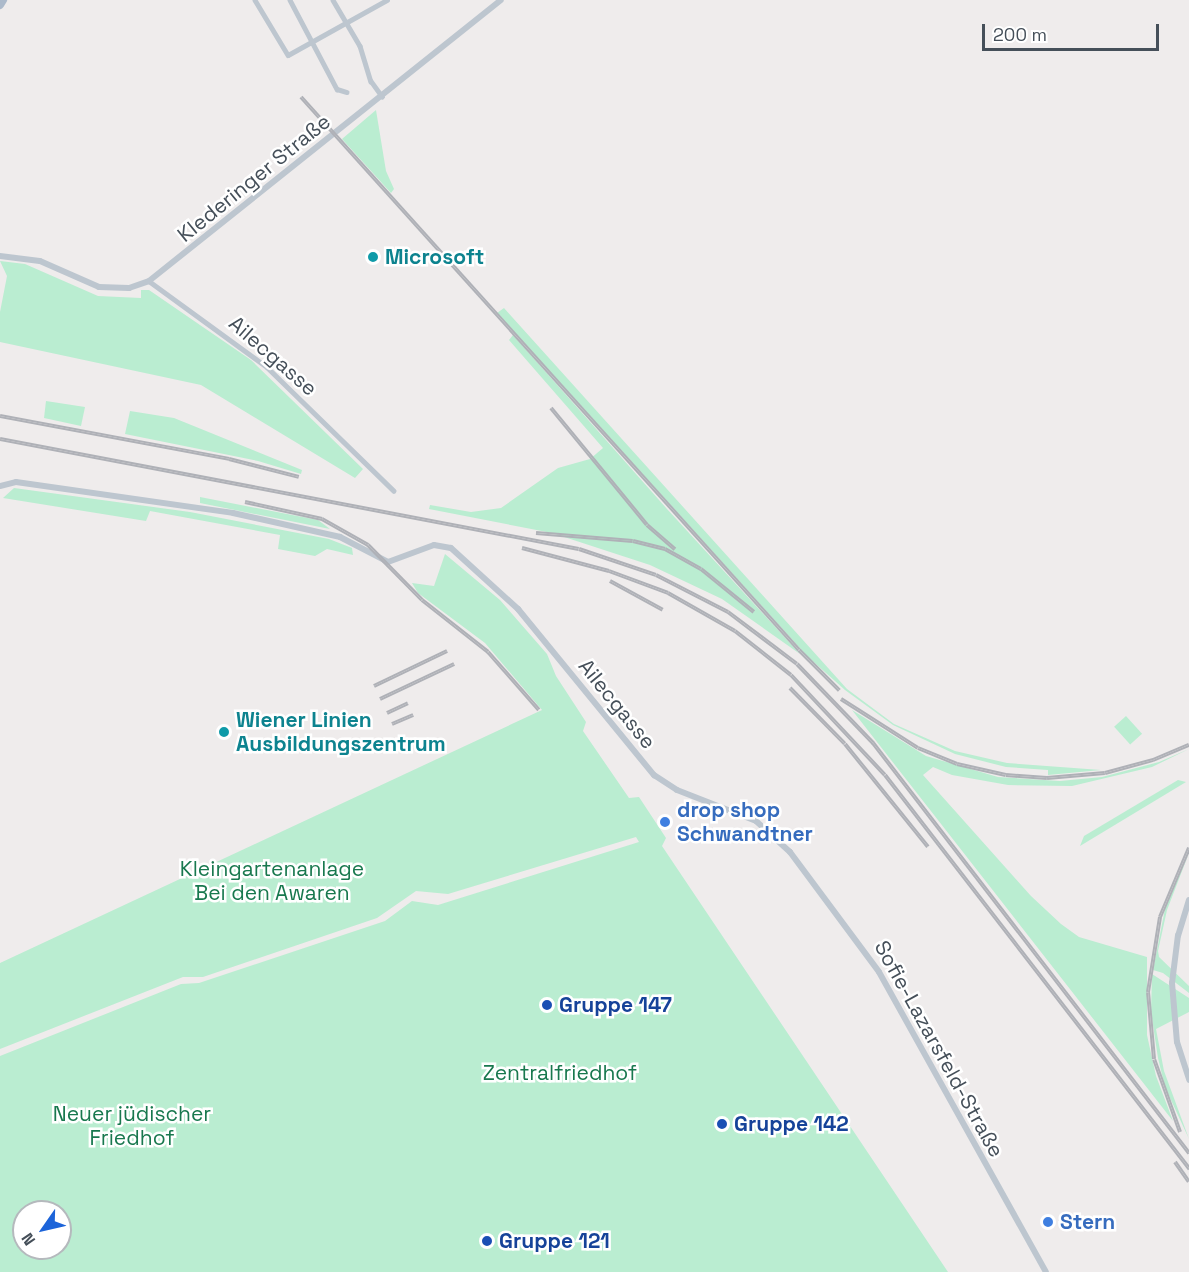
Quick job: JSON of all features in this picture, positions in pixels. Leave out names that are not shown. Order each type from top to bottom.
[{"type":"main road","points":[[0,4],[3,0]]},
{"type":"street","points":[[255,0],[284,53],[312,41],[387,0]]},
{"type":"street","points":[[290,0],[338,89],[347,92]]},
{"type":"street","points":[[333,0],[360,46],[370,81],[382,96]]},
{"type":"street","name":"Klederinger Straße","points":[[0,256],[40,261],[99,288],[129,288],[149,281],[501,0]]},
{"type":"street","name":"Ailecgasse","points":[[149,281],[267,367],[394,491]]},
{"type":"street","name":"Ailecgasse","points":[[0,486],[16,482],[233,513],[340,537],[388,562],[441,545],[451,548],[518,609],[654,775],[677,790],[756,821],[789,852]]},
{"type":"street","name":"Sofie-Lazarsfeld-Straße","points":[[789,852],[879,972],[1046,1272]]},
{"type":"street","points":[[1189,900],[1176,943],[1172,999],[1177,1042],[1189,1080]]},
{"type":"green space","points":[[376,110],[386,171],[394,189],[391,193],[342,139]]},
{"type":"green space","points":[[0,261],[25,264],[98,296],[141,298],[141,290],[149,290],[251,360],[363,469],[355,478],[201,385],[0,342],[0,312],[7,276]]},
{"type":"green space","points":[[504,308],[847,689],[894,724],[955,751],[1007,763],[1101,770],[1048,775],[1048,770],[1006,767],[955,754],[893,725],[845,690],[807,656],[497,313]]},
{"type":"green space","points":[[513,335],[667,509],[800,654],[722,599],[650,565],[552,533],[429,509],[430,505],[471,512],[501,508],[558,468],[590,459],[603,448],[509,340]]},
{"type":"green space","points":[[46,401],[85,407],[81,426],[44,418]]},
{"type":"green space","points":[[130,411],[174,418],[302,470],[301,474],[258,461],[125,434]]},
{"type":"green space","points":[[14,488],[190,512],[329,539],[352,548],[353,555],[327,549],[315,556],[278,549],[280,535],[150,511],[146,521],[3,498]]},
{"type":"green space","points":[[200,497],[318,520],[330,529],[200,503]]},
{"type":"green space","points":[[445,554],[500,600],[547,654],[556,676],[586,722],[583,731],[629,798],[639,797],[666,838],[662,846],[948,1272],[0,1272],[0,1056],[181,984],[199,983],[385,921],[412,901],[438,905],[639,842],[636,837],[448,894],[416,891],[377,918],[203,977],[183,977],[0,1049],[0,963],[542,710],[485,643],[418,593],[412,583],[434,586]]},
{"type":"green space","points":[[852,710],[926,756],[998,777],[1060,781],[1102,777],[1159,762],[1189,749],[1152,767],[1072,786],[1008,785],[952,775],[933,767],[923,775],[1031,896],[1061,924],[1079,937],[1147,957],[1147,1035],[1156,1076],[1173,1121]]},
{"type":"green space","points":[[1126,716],[1142,734],[1130,745],[1114,727]]},
{"type":"green space","points":[[1178,780],[1186,782],[1080,846],[1084,836]]},
{"type":"green space","points":[[1189,853],[1167,910],[1158,951],[1159,957],[1189,986],[1189,993],[1163,973],[1153,970],[1165,909]]},
{"type":"green space","points":[[1152,974],[1189,998],[1189,1012],[1156,1029],[1164,1071],[1189,1139],[1165,1087],[1158,1058],[1151,1012]]},
{"type":"railway","points":[[301,97],[799,650],[839,690]]},
{"type":"railway","points":[[551,408],[647,525],[675,549]]},
{"type":"railway","points":[[0,416],[229,459],[299,477]]},
{"type":"railway","points":[[0,439],[579,549],[656,575],[728,612],[797,664],[873,743],[1189,1153]]},
{"type":"railway","points":[[245,502],[322,519],[368,545],[422,600],[488,652],[539,710]]},
{"type":"railway","points":[[536,533],[633,541],[665,549],[701,569],[754,612]]},
{"type":"railway","points":[[522,548],[609,571],[668,593],[735,631],[791,675],[885,775],[1189,1169]]},
{"type":"railway","points":[[610,581],[663,610]]},
{"type":"railway","points":[[374,686],[447,651]]},
{"type":"railway","points":[[380,699],[454,664]]},
{"type":"railway","points":[[790,688],[845,744],[928,847]]},
{"type":"railway","points":[[841,699],[918,748],[957,764],[1006,775],[1047,778],[1105,773],[1153,760],[1189,745]]},
{"type":"railway","points":[[387,713],[408,703]]},
{"type":"railway","points":[[392,724],[413,715]]},
{"type":"railway","points":[[1180,1132],[1154,1059],[1148,992],[1160,917],[1189,848]]},
{"type":"railway","points":[[1175,1162],[1189,1182]]},
{"type":"place","name":"Microsoft","points":[[373,257]]},
{"type":"place","name":"Wiener Linien Ausbildungszentrum","points":[[224,732]]},
{"type":"place","name":"drop shop Schwandtner","points":[[665,822]]},
{"type":"place","name":"Gruppe 147","points":[[547,1005]]},
{"type":"place","name":"Gruppe 142","points":[[722,1124]]},
{"type":"place","name":"Stern","points":[[1048,1222]]},
{"type":"place","name":"Gruppe 121","points":[[487,1241]]},
{"type":"park label","name":"Kleingartenanlage Bei den Awaren","points":[[272,881]]},
{"type":"park label","name":"Zentralfriedhof","points":[[560,1073]]},
{"type":"park label","name":"Neuer jüdischer Friedhof","points":[[132,1126]]}]
